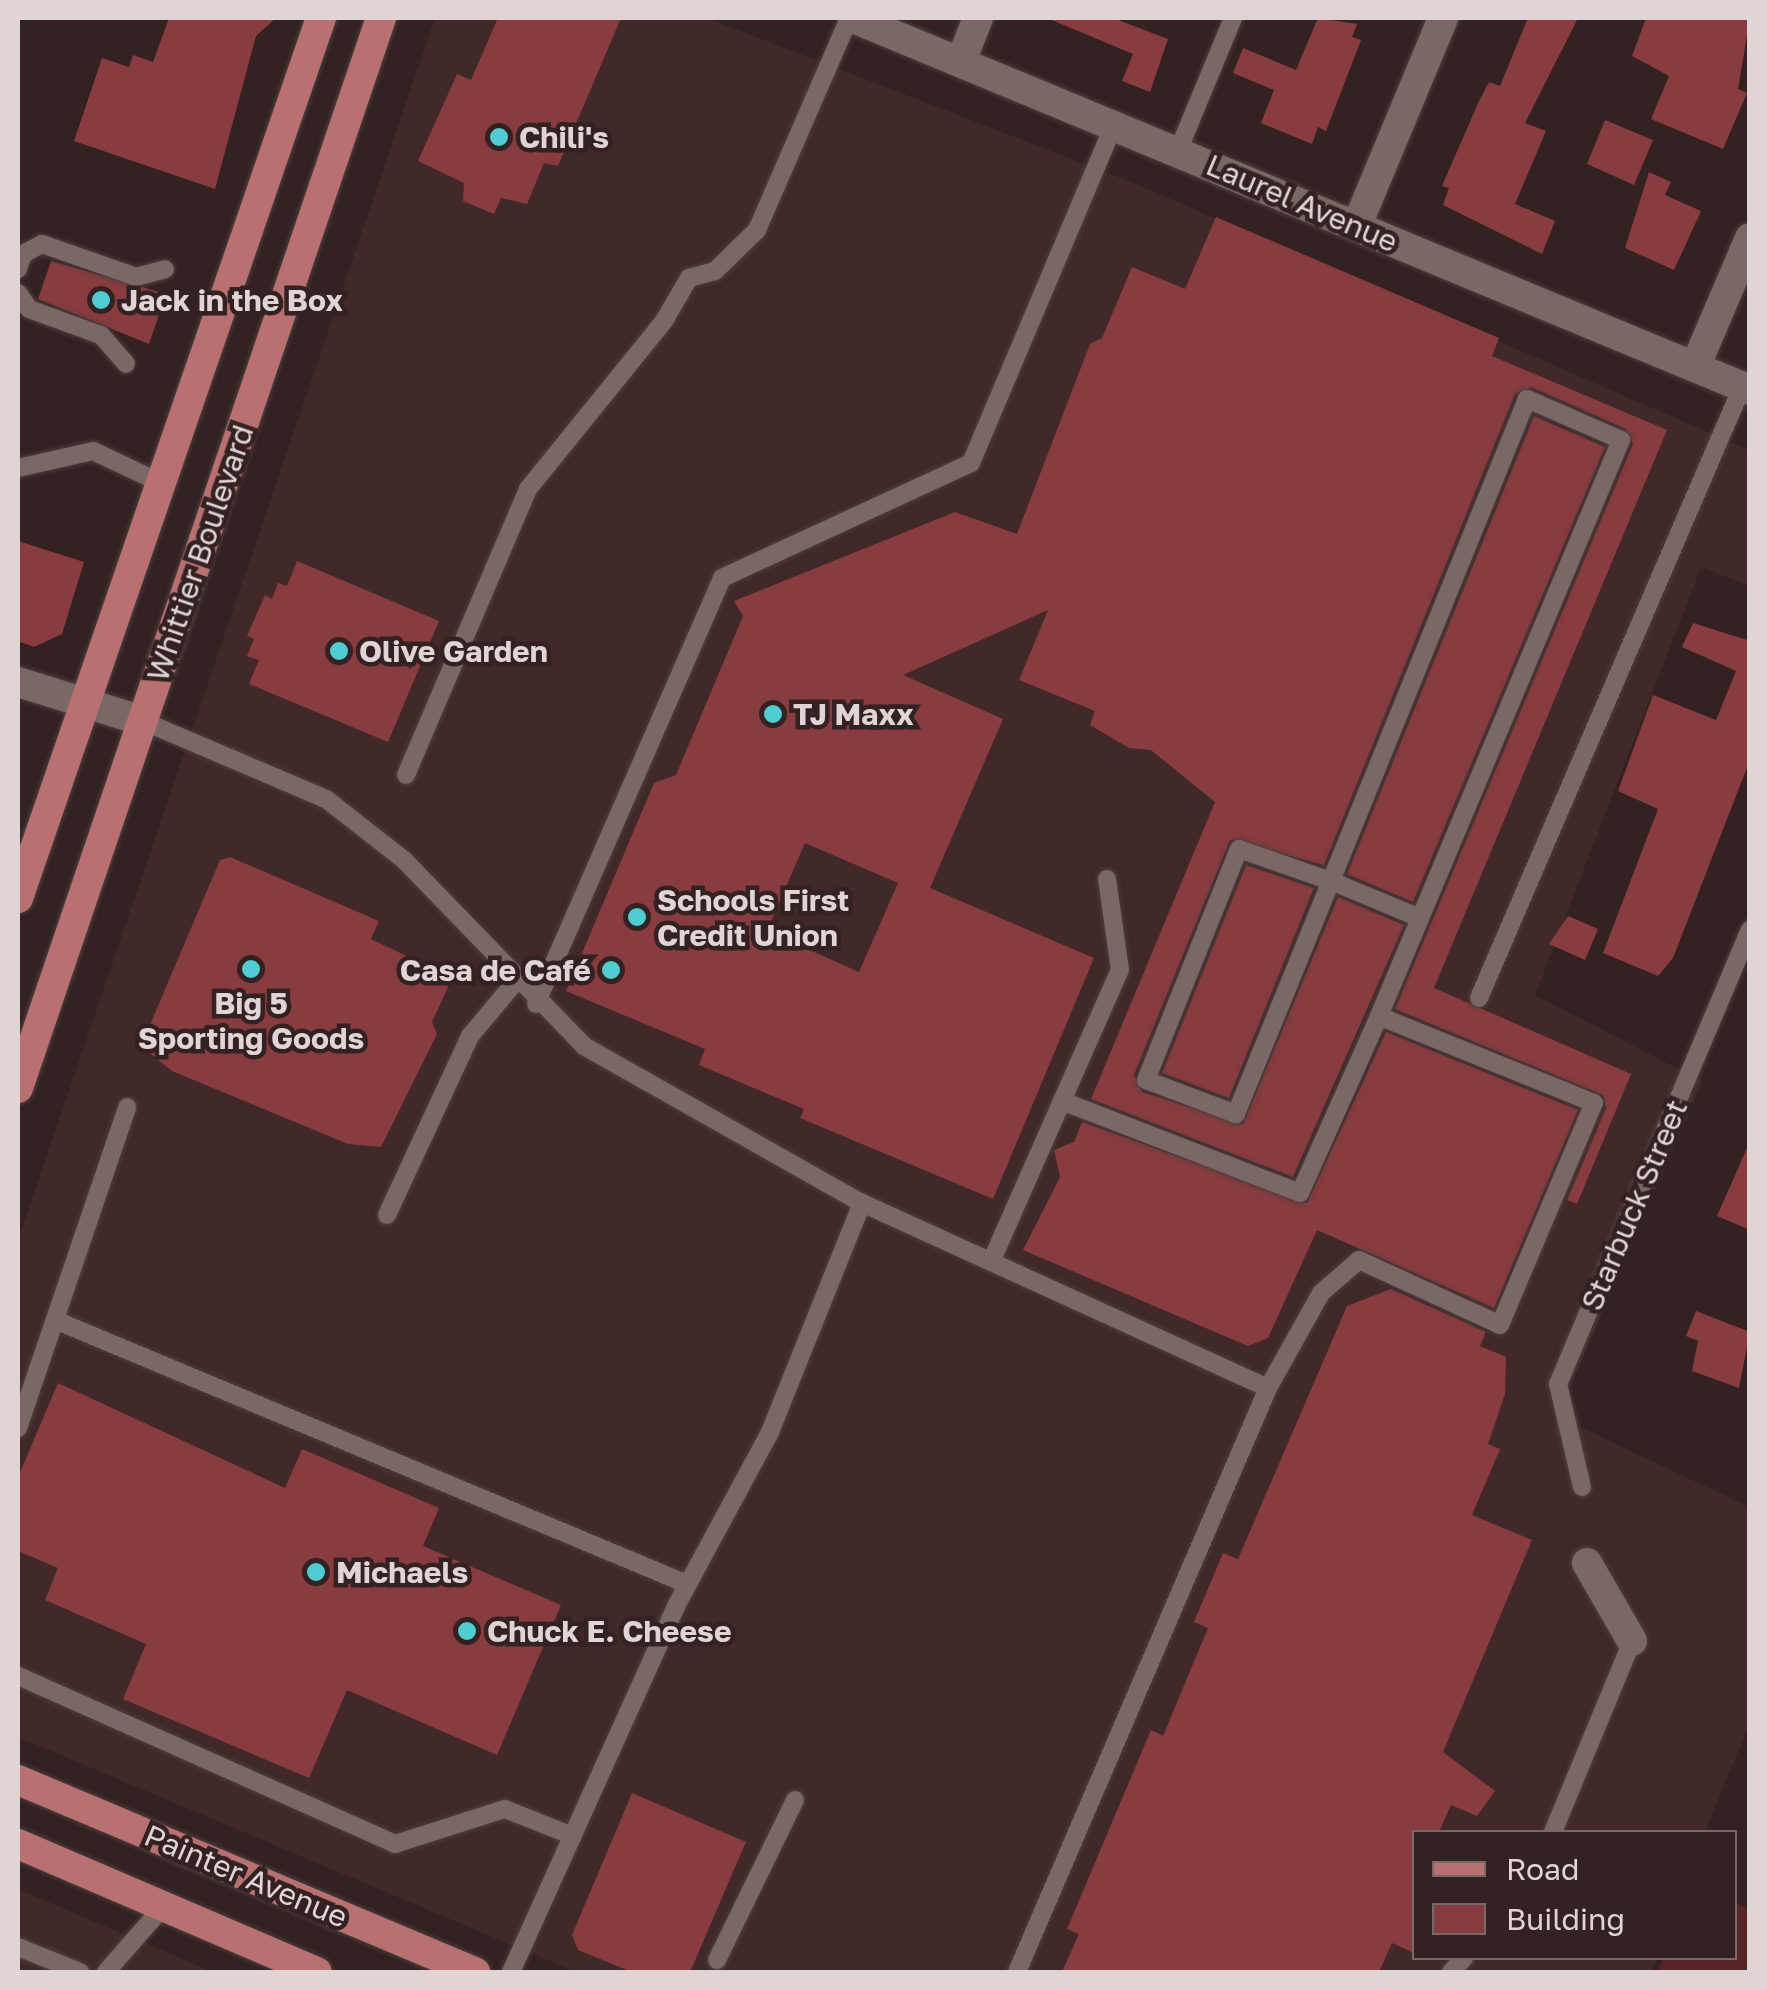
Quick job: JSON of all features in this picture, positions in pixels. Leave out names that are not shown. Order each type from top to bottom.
[{"type":"main road","name":"Whittier Boulevard","points":[[18,898],[321,18]]},
{"type":"main road","name":"Whittier Boulevard","points":[[18,1088],[380,18]]},
{"type":"main road","name":"Painter Avenue","points":[[18,1780],[475,1972]]},
{"type":"main road","name":"Painter Avenue","points":[[18,1844],[316,1972]]},
{"type":"street","name":"Laurel Avenue","points":[[851,18],[900,26],[960,61],[1746,389]]},
{"type":"street","points":[[960,61],[978,18]]},
{"type":"street","points":[[1357,226],[1444,18]]},
{"type":"street","points":[[1695,368],[1750,238]]},
{"type":"street","points":[[18,682],[144,720]]},
{"type":"street","points":[[1587,1563],[1632,1641]]},
{"type":"lane","points":[[406,776],[528,489],[664,322],[689,278],[715,272],[757,230],[851,18]]},
{"type":"lane","points":[[1178,151],[1233,18]]},
{"type":"lane","points":[[536,1004],[722,578],[972,463],[1114,125]]},
{"type":"lane","points":[[18,269],[23,254],[42,244],[136,277],[166,270]]},
{"type":"lane","points":[[18,294],[29,309],[101,335],[126,364]]},
{"type":"lane","points":[[1479,998],[1746,389]]},
{"type":"lane","points":[[1062,1101],[1300,1193],[1420,918],[1621,440],[1527,399],[1331,880],[1236,1114],[1146,1080],[1240,849],[1331,880],[1420,918]]},
{"type":"lane","points":[[18,468],[92,451],[161,482]]},
{"type":"lane","points":[[144,720],[326,799],[404,860],[536,1004],[584,1046],[862,1203],[1268,1388]]},
{"type":"lane","points":[[991,1262],[1120,970],[1107,879]]},
{"type":"lane","name":"Starbuck Street","points":[[1582,1487],[1558,1384],[1750,930]]},
{"type":"lane","points":[[387,1216],[470,1036],[516,981]]},
{"type":"lane","points":[[1017,1972],[1268,1388],[1321,1294],[1359,1260],[1500,1324],[1594,1103],[1378,1016]]},
{"type":"lane","points":[[18,1428],[127,1108]]},
{"type":"lane","points":[[511,1972],[687,1584],[770,1432],[862,1203]]},
{"type":"lane","points":[[55,1320],[687,1584]]},
{"type":"lane","points":[[1555,1830],[1632,1641]]},
{"type":"lane","points":[[18,1676],[395,1844],[506,1809],[572,1836]]},
{"type":"lane","points":[[717,1960],[794,1800]]},
{"type":"lane","points":[[106,1972],[162,1908]]},
{"type":"lane","points":[[18,1947],[80,1972]]},
{"type":"shaded area","points":[[435,18],[707,18],[1134,183],[1749,450],[1747,585],[1701,567],[1535,995],[1703,1082],[1566,1395],[1572,1423],[1749,1507],[1749,1725],[1706,1830],[1412,1830],[1412,1960],[1656,1960],[1651,1972],[576,1972],[18,1737],[18,1240]]},
{"type":"shaded area","points":[[18,1889],[208,1970],[18,1972]]},
{"type":"shaded area","points":[[1737,1904],[1749,1909],[1749,1972],[1658,1972],[1662,1960],[1737,1960]]},
{"type":"building","points":[[169,18],[276,18],[256,36],[215,189],[74,141],[102,58],[129,67],[133,55],[153,62]]},
{"type":"building","name":"Chili's","points":[[498,18],[621,18],[558,166],[544,163],[527,204],[501,198],[494,214],[463,201],[464,183],[418,161],[457,74],[471,80]]},
{"type":"building","points":[[1047,18],[1113,18],[1168,39],[1150,92],[1122,81],[1133,54]]},
{"type":"building","points":[[1318,18],[1357,24],[1352,37],[1361,40],[1326,131],[1318,127],[1312,144],[1261,123],[1274,90],[1233,73],[1243,48],[1296,70]]},
{"type":"building","points":[[1528,18],[1578,18],[1525,123],[1546,131],[1515,204],[1555,221],[1542,254],[1443,205],[1449,188],[1442,186],[1479,101],[1489,82],[1500,86]]},
{"type":"building","points":[[1646,18],[1750,18],[1738,89],[1747,93],[1723,149],[1651,119],[1669,76],[1632,56]]},
{"type":"building","points":[[1605,120],[1653,140],[1634,185],[1587,164]]},
{"type":"building","points":[[1649,172],[1671,182],[1665,195],[1701,211],[1674,270],[1625,248]]},
{"type":"building","points":[[1216,217],[1499,338],[1492,356],[1667,430],[1434,988],[1631,1074],[1577,1204],[1567,1200],[1606,1108],[1603,1095],[1395,1009],[1633,444],[1626,429],[1531,387],[1515,394],[1324,865],[1230,840],[1134,1075],[1142,1092],[1243,1124],[1338,897],[1404,925],[1293,1177],[1091,1099],[1215,802],[1151,750],[1129,748],[1090,725],[1095,711],[1019,680],[1048,610],[903,675],[1003,719],[930,888],[1094,958],[993,1199],[800,1118],[804,1109],[699,1065],[705,1049],[566,991],[654,783],[676,775],[743,616],[734,601],[955,512],[1017,534],[1090,344],[1102,338],[1132,267],[1185,289]],"holes":[[[805,843],[898,883],[859,972],[767,931]]]},
{"type":"building","name":"Jack in the Box","points":[[51,261],[166,294],[149,344],[38,299]]},
{"type":"building","points":[[1534,416],[1605,447],[1413,902],[1347,874]]},
{"type":"building","points":[[18,541],[84,562],[62,634],[34,647],[18,641]]},
{"type":"building","name":"Olive Garden","points":[[297,561],[439,621],[388,742],[249,684],[259,660],[247,656],[254,639],[247,636],[265,595],[272,599],[278,583],[287,586]]},
{"type":"building","points":[[1693,623],[1750,641],[1750,760],[1673,958],[1658,976],[1603,953],[1658,809],[1618,791],[1653,695],[1716,720],[1736,671],[1682,647]]},
{"type":"building","points":[[230,857],[379,921],[371,939],[442,973],[448,987],[432,1022],[437,1034],[381,1147],[348,1144],[172,1071],[141,1046],[220,860]]},
{"type":"building","points":[[1246,865],[1314,888],[1229,1098],[1162,1073]]},
{"type":"building","points":[[1568,916],[1598,929],[1585,960],[1549,944]]},
{"type":"building","points":[[1386,1032],[1578,1110],[1494,1308],[1317,1230],[1268,1338],[1248,1346],[1023,1250],[1060,1177],[1054,1150],[1074,1142],[1082,1122],[1307,1203]]},
{"type":"building","points":[[1750,1141],[1750,1230],[1717,1216]]},
{"type":"building","points":[[1391,1289],[1486,1332],[1480,1346],[1506,1357],[1505,1394],[1488,1444],[1500,1449],[1472,1515],[1532,1540],[1443,1752],[1495,1791],[1477,1816],[1451,1805],[1440,1830],[1412,1830],[1412,1952],[1392,1943],[1379,1972],[1062,1972],[1079,1934],[1067,1929],[1151,1730],[1163,1736],[1208,1628],[1194,1622],[1223,1553],[1238,1559],[1347,1306]]},
{"type":"building","points":[[1696,1311],[1750,1332],[1739,1388],[1692,1371],[1698,1341],[1686,1336]]},
{"type":"building","points":[[58,1383],[285,1488],[302,1449],[439,1508],[423,1546],[561,1605],[497,1755],[347,1690],[309,1778],[123,1699],[146,1644],[45,1600],[58,1568],[18,1551],[18,1477]]},
{"type":"building","points":[[632,1793],[746,1842],[690,1972],[632,1972],[578,1950],[572,1935]]},
{"type":"place","name":"Chili's","points":[[499,137]]},
{"type":"place","name":"Jack in the Box","points":[[101,300]]},
{"type":"place","name":"Olive Garden","points":[[339,651]]},
{"type":"place","name":"TJ Maxx","points":[[773,714]]},
{"type":"place","name":"Schools First Credit Union","points":[[637,917]]},
{"type":"place","name":"Big 5 Sporting Goods","points":[[251,969]]},
{"type":"place","name":"Casa de Café","points":[[611,970]]},
{"type":"place","name":"Michaels","points":[[316,1572]]},
{"type":"place","name":"Chuck E. Cheese","points":[[467,1631]]}]
